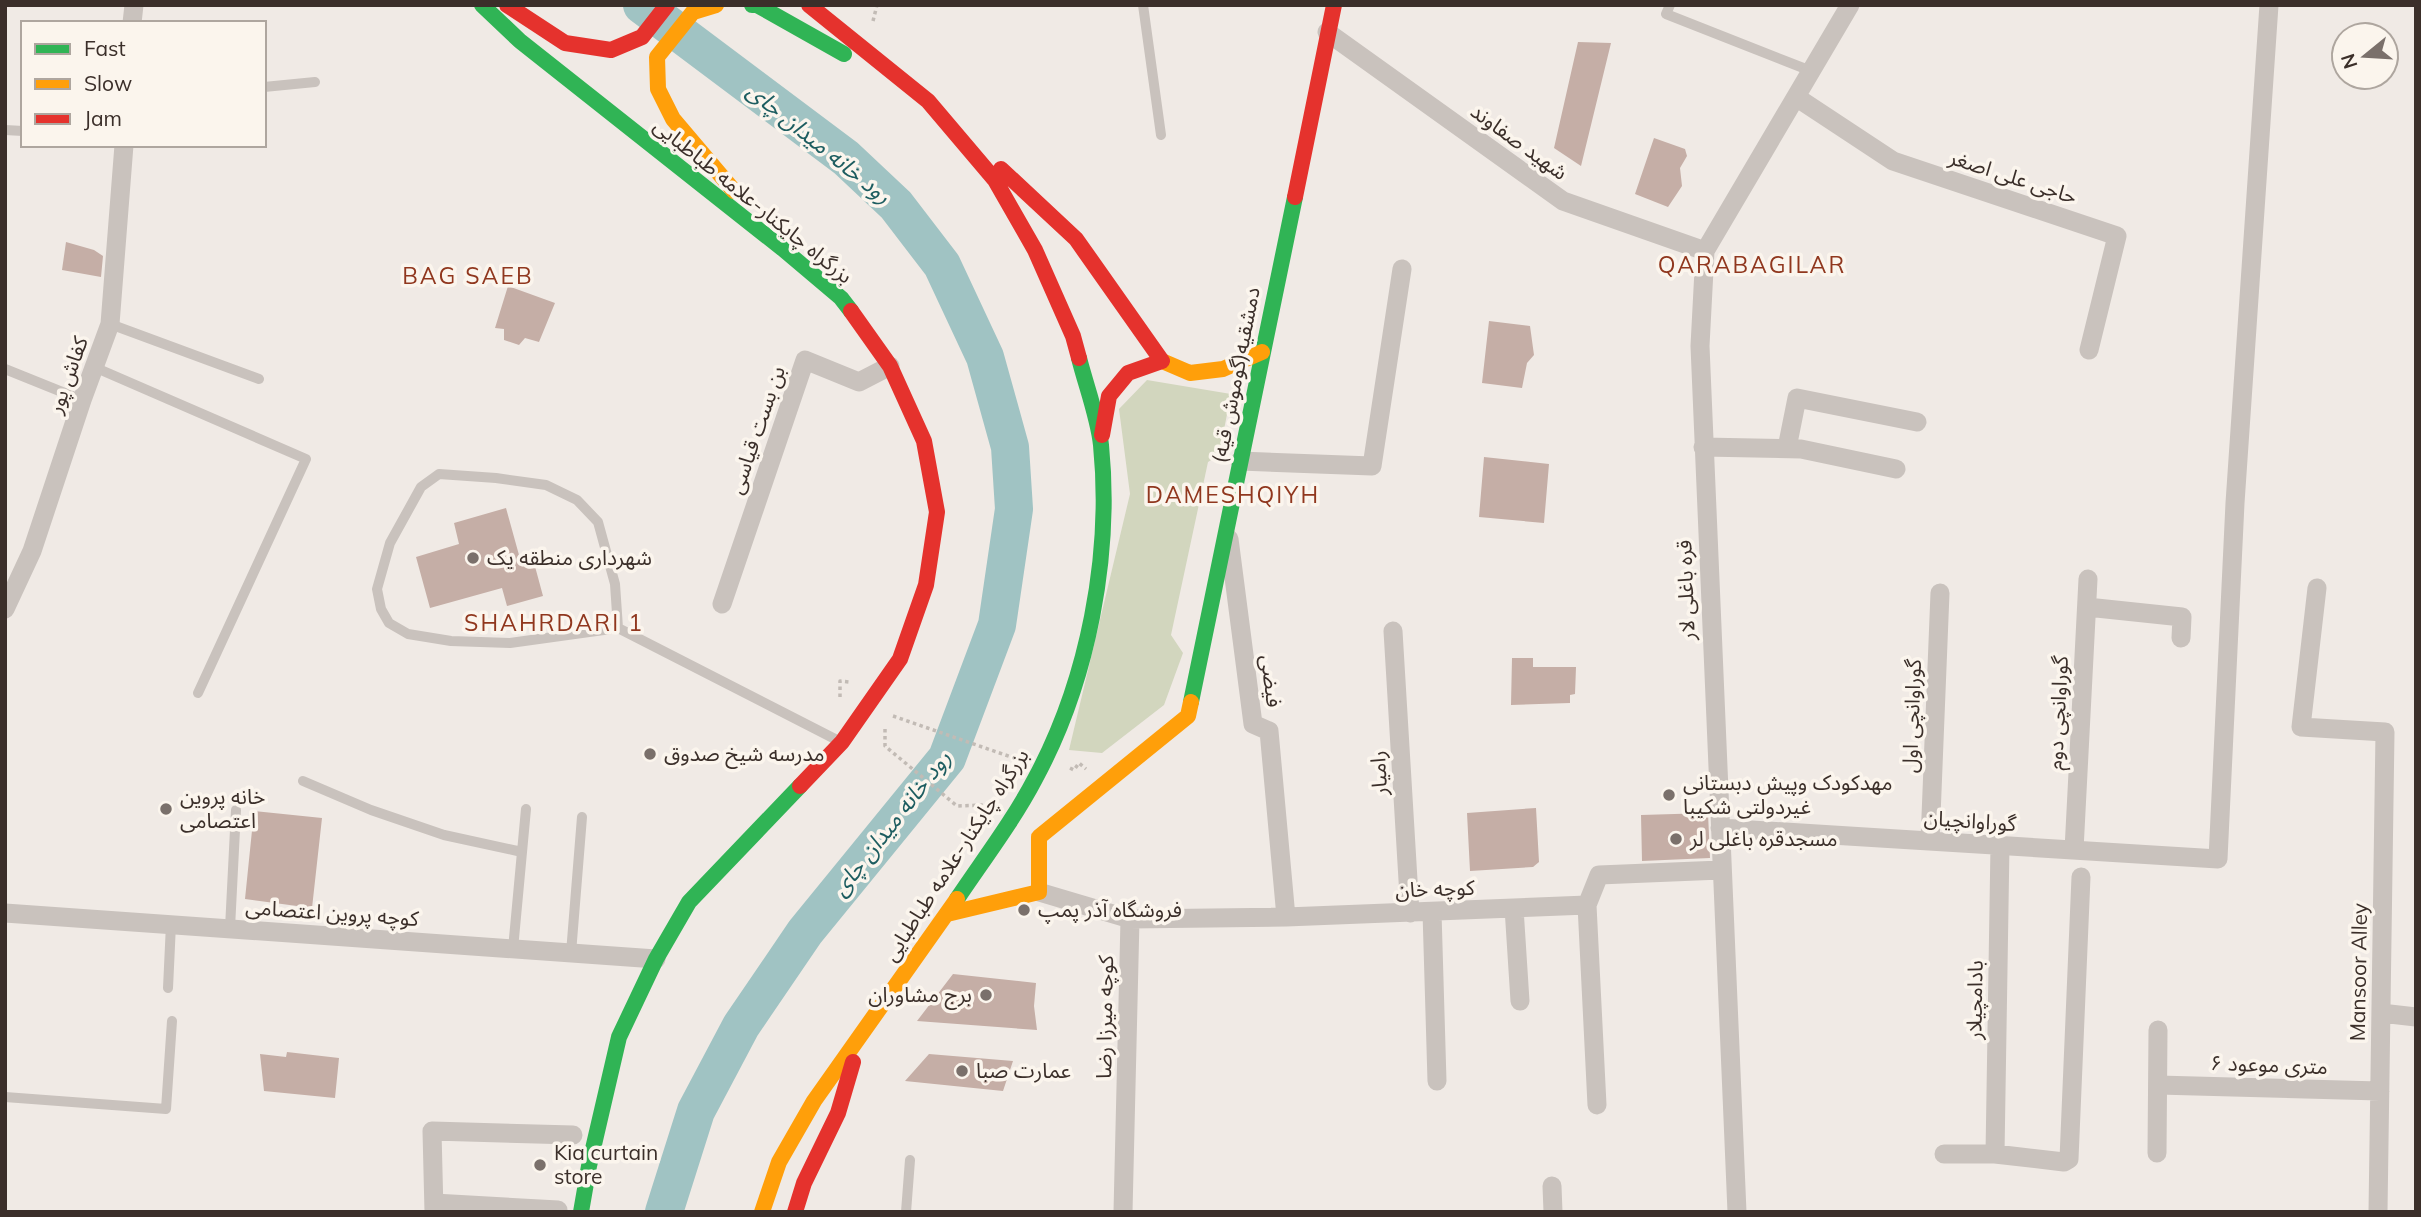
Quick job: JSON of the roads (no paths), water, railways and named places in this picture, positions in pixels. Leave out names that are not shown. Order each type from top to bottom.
[{"type":"main road","name":"بزرگراه چایکنار-علامه طباطبایی","points":[[482,5],[520,41],[841,298],[890,366],[923,441],[937,512],[926,584],[900,659],[842,742],[689,902],[656,959],[619,1037],[581,1212]]},
{"type":"main road","points":[[507,5],[565,43],[611,50],[642,37],[667,5]]},
{"type":"main road","points":[[716,5],[693,12],[657,57],[658,89],[673,119],[783,249]]},
{"type":"main road","points":[[754,5],[928,101],[1076,239],[1162,361],[1190,373],[1223,369],[1262,352]]},
{"type":"main road","name":"بزرگراه چایکنار-علامه طباطبایی","points":[[762,1212],[779,1162],[814,1101],[947,914],[1035,780],[1070,703],[1088,632],[1104,527],[1101,443],[1073,336],[1035,250],[995,180],[928,101],[809,5]]},
{"type":"main road","name":"دمشقیه(گوموش قیه)","points":[[1039,892],[1039,837],[1188,716],[1334,5]]},
{"type":"main road","points":[[1101,443],[1109,396],[1128,373],[1162,361]]},
{"type":"main road","points":[[947,914],[1039,892]]},
{"type":"main road","points":[[795,1212],[804,1183],[838,1113],[862,1035]]},
{"type":"main road","points":[[576,1129],[619,1037]]},
{"type":"street","name":"قره باغلی لار","points":[[1737,1212],[1703,447],[1700,346],[1704,251],[1850,5]]},
{"type":"street","name":"گوراوانچیان","points":[[1720,828],[2218,859],[2235,503],[2269,5]]},
{"type":"street","name":"شهید صفاوند","points":[[1327,32],[1563,201],[1704,251]]},
{"type":"street","name":"حاجی علی اصغر","points":[[1796,97],[1893,161],[2117,236],[2089,350]]},
{"type":"street","name":"کفاش پور","points":[[5,608],[32,551],[110,324],[124,147]]},
{"type":"street","points":[[1240,461],[1372,466],[1402,269]]},
{"type":"street","name":"بن بست قیاسی","points":[[722,604],[805,360],[859,382],[890,366]]},
{"type":"street","points":[[1787,448],[1797,398],[1917,422]]},
{"type":"street","points":[[1703,447],[1801,449],[1896,469]]},
{"type":"street","name":"فیضی","points":[[1227,524],[1253,724],[1269,731],[1286,917]]},
{"type":"street","name":"گوراوانچی دوم","points":[[2074,850],[2088,579]]},
{"type":"street","name":"Mansoor Alley","points":[[2318,588],[2301,727],[2385,732],[2378,1212]]},
{"type":"street","name":"گوراوانچی اول","points":[[1930,841],[1940,593]]},
{"type":"street","points":[[2087,607],[2182,617],[2181,638]]},
{"type":"street","name":"رامیار","points":[[1393,631],[1410,913]]},
{"type":"street","name":"بادامچیلار","points":[[1995,1154],[2000,845]]},
{"type":"street","points":[[1597,1105],[1587,905],[1599,875],[1721,870]]},
{"type":"street","points":[[1944,1154],[1995,1154],[2064,1162],[2069,1159],[2081,877]]},
{"type":"street","points":[[1039,892],[1130,919]]},
{"type":"street","name":"کوچه خان","points":[[1130,919],[1286,917],[1587,905]]},
{"type":"street","points":[[1514,908],[1520,1001]]},
{"type":"street","points":[[1432,912],[1437,1082]]},
{"type":"street","name":"کوچه پروین اعتصامی","points":[[5,913],[656,959]]},
{"type":"street","name":"کوچه میرزا رضا","points":[[1123,1212],[1130,919]]},
{"type":"street","points":[[2381,1013],[2416,1017]]},
{"type":"street","points":[[2157,1153],[2158,1030]]},
{"type":"street","name":"۶ متری موعود","points":[[2158,1085],[2380,1091]]},
{"type":"street","points":[[558,1206],[434,1207],[432,1131],[576,1129]]},
{"type":"street","points":[[1552,1186],[1553,1212]]},
{"type":"lane","points":[[1143,5],[1161,135]]},
{"type":"lane","points":[[1670,5],[1666,14],[1811,71]]},
{"type":"lane","points":[[266,87],[315,82]]},
{"type":"lane","points":[[110,324],[259,379]]},
{"type":"lane","points":[[94,367],[306,459],[198,693]]},
{"type":"lane","points":[[5,369],[82,400]]},
{"type":"lane","points":[[618,628],[615,584],[598,522],[577,500],[546,485],[439,474],[421,487],[390,543],[377,589],[381,609],[390,624],[408,634],[451,641],[510,643],[618,628],[842,742]]},
{"type":"lane","points":[[303,781],[370,810],[444,835],[523,852]]},
{"type":"lane","points":[[513,949],[526,809]]},
{"type":"lane","points":[[230,928],[236,810]]},
{"type":"lane","points":[[571,953],[582,817]]},
{"type":"lane","points":[[168,988],[171,924]]},
{"type":"lane","points":[[5,1097],[166,1109],[172,1021]]},
{"type":"lane","points":[[906,1212],[910,1160]]},
{"type":"waterway","name":"رود خانه میدان چای","points":[[642,5],[846,158],[896,205],[942,265],[985,357],[1010,447],[1014,509],[997,625],[947,758],[805,932],[741,1026],[696,1111],[664,1212]]},
{"type":"place","name":"شهرداری منطقه یک","points":[[473,558]]},
{"type":"place","name":"مدرسه شیخ صدوق","points":[[650,754]]},
{"type":"place","name":"مهدکودک وپیش دبستانی غیردولتی شکیبا","points":[[1669,795]]},
{"type":"place","name":"خانه پروین اعتصامی","points":[[166,809]]},
{"type":"place","name":"مسجدقره باغلی لر","points":[[1676,839]]},
{"type":"place","name":"فروشگاه آذر پمپ","points":[[1024,910]]},
{"type":"place","name":"برج مشاوران","points":[[986,995]]},
{"type":"place","name":"عمارت صبا","points":[[962,1071]]},
{"type":"place","name":"Kia curtain store","points":[[540,1165]]},
{"type":"district","name":"QARABAGILAR","points":[[1752,265]]},
{"type":"district","name":"BAG SAEB","points":[[468,276]]},
{"type":"district","name":"DAMESHQIYH","points":[[1233,495]]},
{"type":"district","name":"SHAHRDARI 1","points":[[554,623]]}]
